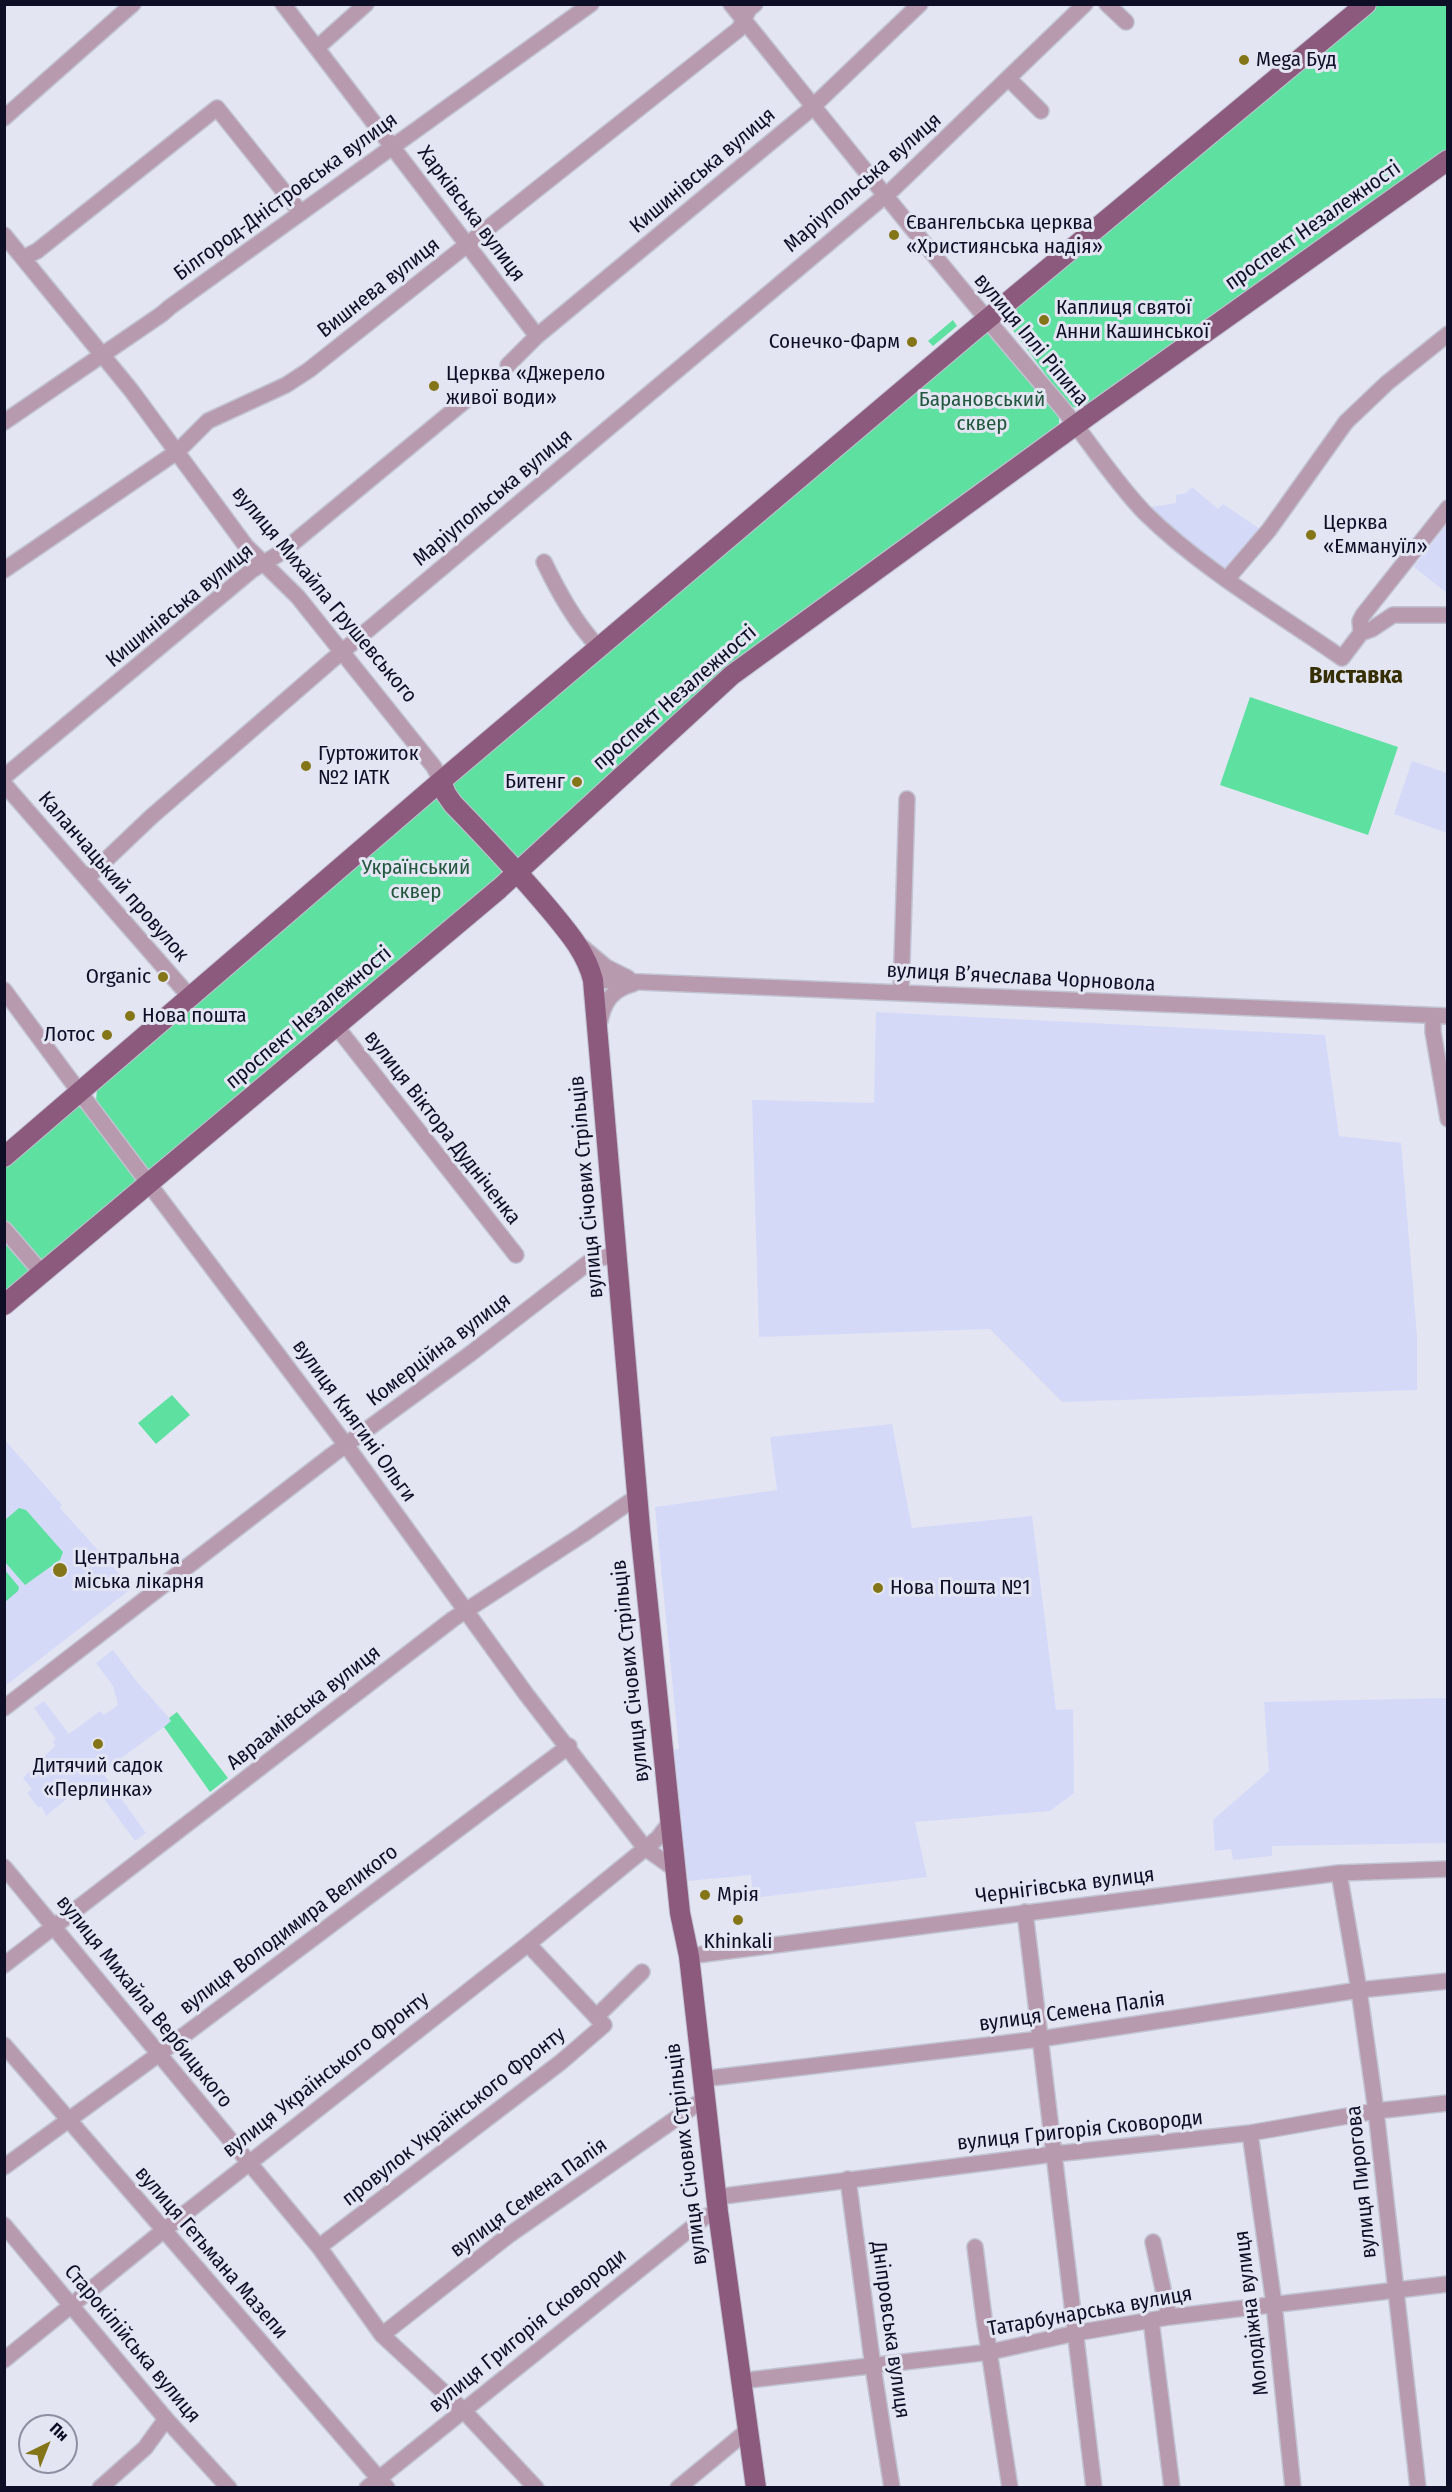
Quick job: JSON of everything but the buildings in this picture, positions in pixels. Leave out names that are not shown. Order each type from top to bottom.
[{"type":"main road","points":[[4,1157],[441,780],[967,336],[1366,4]]},
{"type":"main road","name":"проспект Незалежності","points":[[4,1305],[517,872],[714,691],[752,660],[1448,160]]},
{"type":"main road","name":"вулиця Михайла Грушевського","points":[[441,780],[453,804],[517,872]]},
{"type":"main road","name":"вулиця Січових Стрільців","points":[[517,872],[572,937],[587,962],[593,980],[638,1496],[680,1913],[689,1956],[717,2204],[756,2487]]},
{"type":"street","points":[[4,118],[133,4]]},
{"type":"street","name":"Харківська вулиця","points":[[283,4],[537,336]]},
{"type":"street","points":[[318,47],[366,4]]},
{"type":"street","name":"Білгород-Дністровська вулиця","points":[[4,422],[162,314],[591,4]]},
{"type":"street","name":"вулиця Іллі Ріпина","points":[[731,4],[987,321],[1146,513],[1227,579],[1342,658],[1361,633]]},
{"type":"street","name":"Вишнева вулиця","points":[[4,570],[178,451],[208,422],[286,385],[309,370],[739,29],[755,4]]},
{"type":"street","name":"Кишинівська вулиця","points":[[508,365],[537,336],[813,106],[921,4]]},
{"type":"street","name":"Маріупольська вулиця","points":[[87,878],[151,817],[343,651],[885,195],[1085,4]]},
{"type":"street","points":[[1107,4],[1126,22]]},
{"type":"street","points":[[1009,79],[1041,111]]},
{"type":"street","points":[[23,258],[37,251],[217,108],[301,213]]},
{"type":"street","name":"вулиця Михайла Грушевського","points":[[4,235],[178,451],[238,535],[263,564],[292,590],[343,651],[430,762],[441,780]]},
{"type":"street","points":[[1227,579],[1269,530],[1346,422],[1387,383],[1448,334]]},
{"type":"street","name":"Кишинівська вулиця","points":[[4,777],[237,583],[282,552],[466,400]]},
{"type":"street","points":[[1448,508],[1362,615],[1359,627],[1361,633],[1372,629],[1386,618],[1402,614],[1448,615]]},
{"type":"street","points":[[543,561],[577,621],[599,648]]},
{"type":"street","name":"Каланчацький провулок","points":[[4,784],[190,997]]},
{"type":"street","points":[[901,993],[907,799]]},
{"type":"street","points":[[572,937],[606,967],[639,982]]},
{"type":"street","name":"вулиця Вʼячеслава Чорновола","points":[[593,980],[1440,1016]]},
{"type":"street","points":[[598,1030],[608,998],[621,988],[639,982]]},
{"type":"street","name":"вулиця Княгині Ольги","points":[[4,990],[346,1445],[526,1694],[645,1848],[676,1870]]},
{"type":"street","points":[[1440,1016],[1433,1032],[1447,1115]]},
{"type":"street","name":"вулиця Віктора Дудніченка","points":[[336,1026],[516,1255]]},
{"type":"street","points":[[4,1229],[42,1273]]},
{"type":"street","name":"Комерційна вулиця","points":[[4,1708],[346,1445],[593,1259],[616,1255]]},
{"type":"street","name":"Авраамівська вулиця","points":[[4,1965],[465,1611],[638,1496]]},
{"type":"street","name":"вулиця Володимира Великого","points":[[4,2167],[159,2054],[568,1746]]},
{"type":"street","name":"вулиця Українського Фронту","points":[[4,2360],[164,2230],[528,1944],[658,1838],[671,1821]]},
{"type":"street","points":[[645,1848],[672,1889],[680,1913]]},
{"type":"street","name":"вулиця Михайла Вербицького","points":[[4,1867],[319,2247],[382,2335],[462,2409],[536,2487]]},
{"type":"street","name":"Чернігівська вулиця","points":[[689,1956],[1339,1874],[1448,1869]]},
{"type":"street","name":"вулиця Пирогова","points":[[1339,1874],[1359,1990],[1376,2111],[1394,2290],[1418,2487]]},
{"type":"street","points":[[1025,1912],[1094,2487]]},
{"type":"street","points":[[528,1944],[596,2017]]},
{"type":"street","name":"провулок Українського Фронту","points":[[319,2247],[561,2062],[604,2025],[596,2017],[642,1972]]},
{"type":"street","name":"вулиця Семена Палія","points":[[702,2079],[1040,2039],[1359,1990],[1448,1981]]},
{"type":"street","name":"вулиця Гетьмана Мазепи","points":[[4,2045],[164,2230],[377,2484]]},
{"type":"street","name":"вулиця Семена Палія","points":[[382,2335],[509,2235],[704,2099]]},
{"type":"street","name":"вулиця Григорія Сковороди","points":[[377,2484],[462,2409],[705,2217],[717,2204],[848,2179],[1250,2133],[1376,2111],[1448,2103]]},
{"type":"street","name":"Молодіжна вулиця","points":[[1250,2133],[1274,2304],[1293,2487]]},
{"type":"street","name":"Дніпровська вулиця","points":[[848,2179],[873,2367],[892,2487]]},
{"type":"street","name":"Старокілійська вулиця","points":[[4,2225],[166,2420],[229,2487]]},
{"type":"street","points":[[1153,2242],[1169,2317]]},
{"type":"street","points":[[975,2247],[1010,2487]]},
{"type":"street","name":"Татарбунарська вулиця","points":[[740,2381],[990,2352],[1076,2333],[1169,2317],[1448,2284]]},
{"type":"street","points":[[1151,2320],[1172,2487]]},
{"type":"street","points":[[100,2487],[146,2448],[166,2420]]},
{"type":"street","points":[[678,2487],[747,2432]]},
{"type":"shaded area","points":[[1192,487],[1218,509],[1223,504],[1260,529],[1227,574],[1145,506],[1176,503],[1176,495],[1186,493]]},
{"type":"shaded area","points":[[1447,524],[1447,593],[1414,567]]},
{"type":"shaded area","points":[[1412,761],[1447,773],[1447,833],[1394,814]]},
{"type":"shaded area","points":[[876,1012],[1325,1035],[1339,1136],[1401,1143],[1417,1336],[1417,1390],[1062,1402],[990,1329],[759,1337],[752,1100],[874,1103]]},
{"type":"shaded area","points":[[892,1424],[912,1528],[1032,1516],[1056,1710],[1073,1709],[1074,1793],[1050,1811],[915,1822],[927,1877],[753,1898],[751,1875],[688,1881],[671,1750],[679,1749],[655,1507],[777,1490],[770,1437]]},
{"type":"shaded area","name":"Центральна міська лікарня","points":[[4,1439],[62,1505],[60,1508],[132,1588],[5,1686]]},
{"type":"shaded area","name":"Дитячий садок «Перлинка»","points":[[113,1650],[137,1682],[172,1721],[102,1772],[146,1833],[135,1841],[93,1784],[86,1783],[46,1816],[42,1807],[38,1807],[27,1793],[32,1789],[23,1778],[55,1746],[53,1741],[56,1739],[34,1708],[44,1701],[69,1734],[100,1711],[104,1715],[118,1705],[113,1686],[96,1663]]},
{"type":"shaded area","points":[[1447,1698],[1447,1843],[1272,1846],[1272,1856],[1233,1860],[1231,1849],[1215,1851],[1213,1820],[1269,1771],[1264,1702]]},
{"type":"green space","points":[[1372,5],[1447,5],[1447,152],[1085,410],[1069,406],[1003,317]]},
{"type":"green space","points":[[953,320],[957,326],[933,346],[928,341]]},
{"type":"green space","name":"Барановський сквер","points":[[988,331],[1056,411],[1059,425],[767,639],[521,858],[515,858],[452,794],[452,782]]},
{"type":"green space","points":[[1250,697],[1398,747],[1368,835],[1220,785]]},
{"type":"green space","name":"Український сквер","points":[[435,798],[442,801],[501,866],[501,876],[149,1172],[101,1109],[96,1101],[97,1089]]},
{"type":"green space","points":[[79,1107],[85,1110],[137,1182],[46,1260],[28,1250],[5,1221],[4,1167],[73,1109]]},
{"type":"green space","points":[[4,1236],[31,1269],[4,1296]]},
{"type":"green space","points":[[172,1395],[190,1415],[156,1444],[138,1423]]},
{"type":"green space","points":[[19,1508],[26,1510],[63,1552],[60,1560],[25,1585],[5,1562],[5,1520]]},
{"type":"green space","points":[[4,1569],[19,1587],[18,1591],[5,1602]]},
{"type":"green space","points":[[177,1712],[228,1778],[210,1792],[164,1727],[171,1721],[169,1718]]},
{"type":"place","name":"Mega Буд","points":[[1244,60]]},
{"type":"place","name":"Євангельська церква «Християнська надія»","points":[[894,235]]},
{"type":"place","name":"Каплиця cвятої Анни Кашинської","points":[[1044,320]]},
{"type":"place","name":"Сонечко-Фарм","points":[[912,342]]},
{"type":"place","name":"Церква «Джерело живої води»","points":[[434,386]]},
{"type":"place","name":"Церква «Еммануїл»","points":[[1311,535]]},
{"type":"place","name":"Гуртожиток №2 ІАТК","points":[[306,766]]},
{"type":"place","name":"Битенг","points":[[577,782]]},
{"type":"place","name":"Organic","points":[[163,977]]},
{"type":"place","name":"Нова пошта","points":[[130,1016]]},
{"type":"place","name":"Лотос","points":[[107,1035]]},
{"type":"place","name":"Центральна міська лікарня","points":[[60,1570]]},
{"type":"place","name":"Нова Пошта №1","points":[[878,1588]]},
{"type":"place","name":"Дитячий садок «Перлинка»","points":[[98,1744]]},
{"type":"place","name":"Мрія","points":[[705,1895]]},
{"type":"place","name":"Khinkali","points":[[738,1920]]},
{"type":"district","name":"Виставка","points":[[1356,676]]}]
